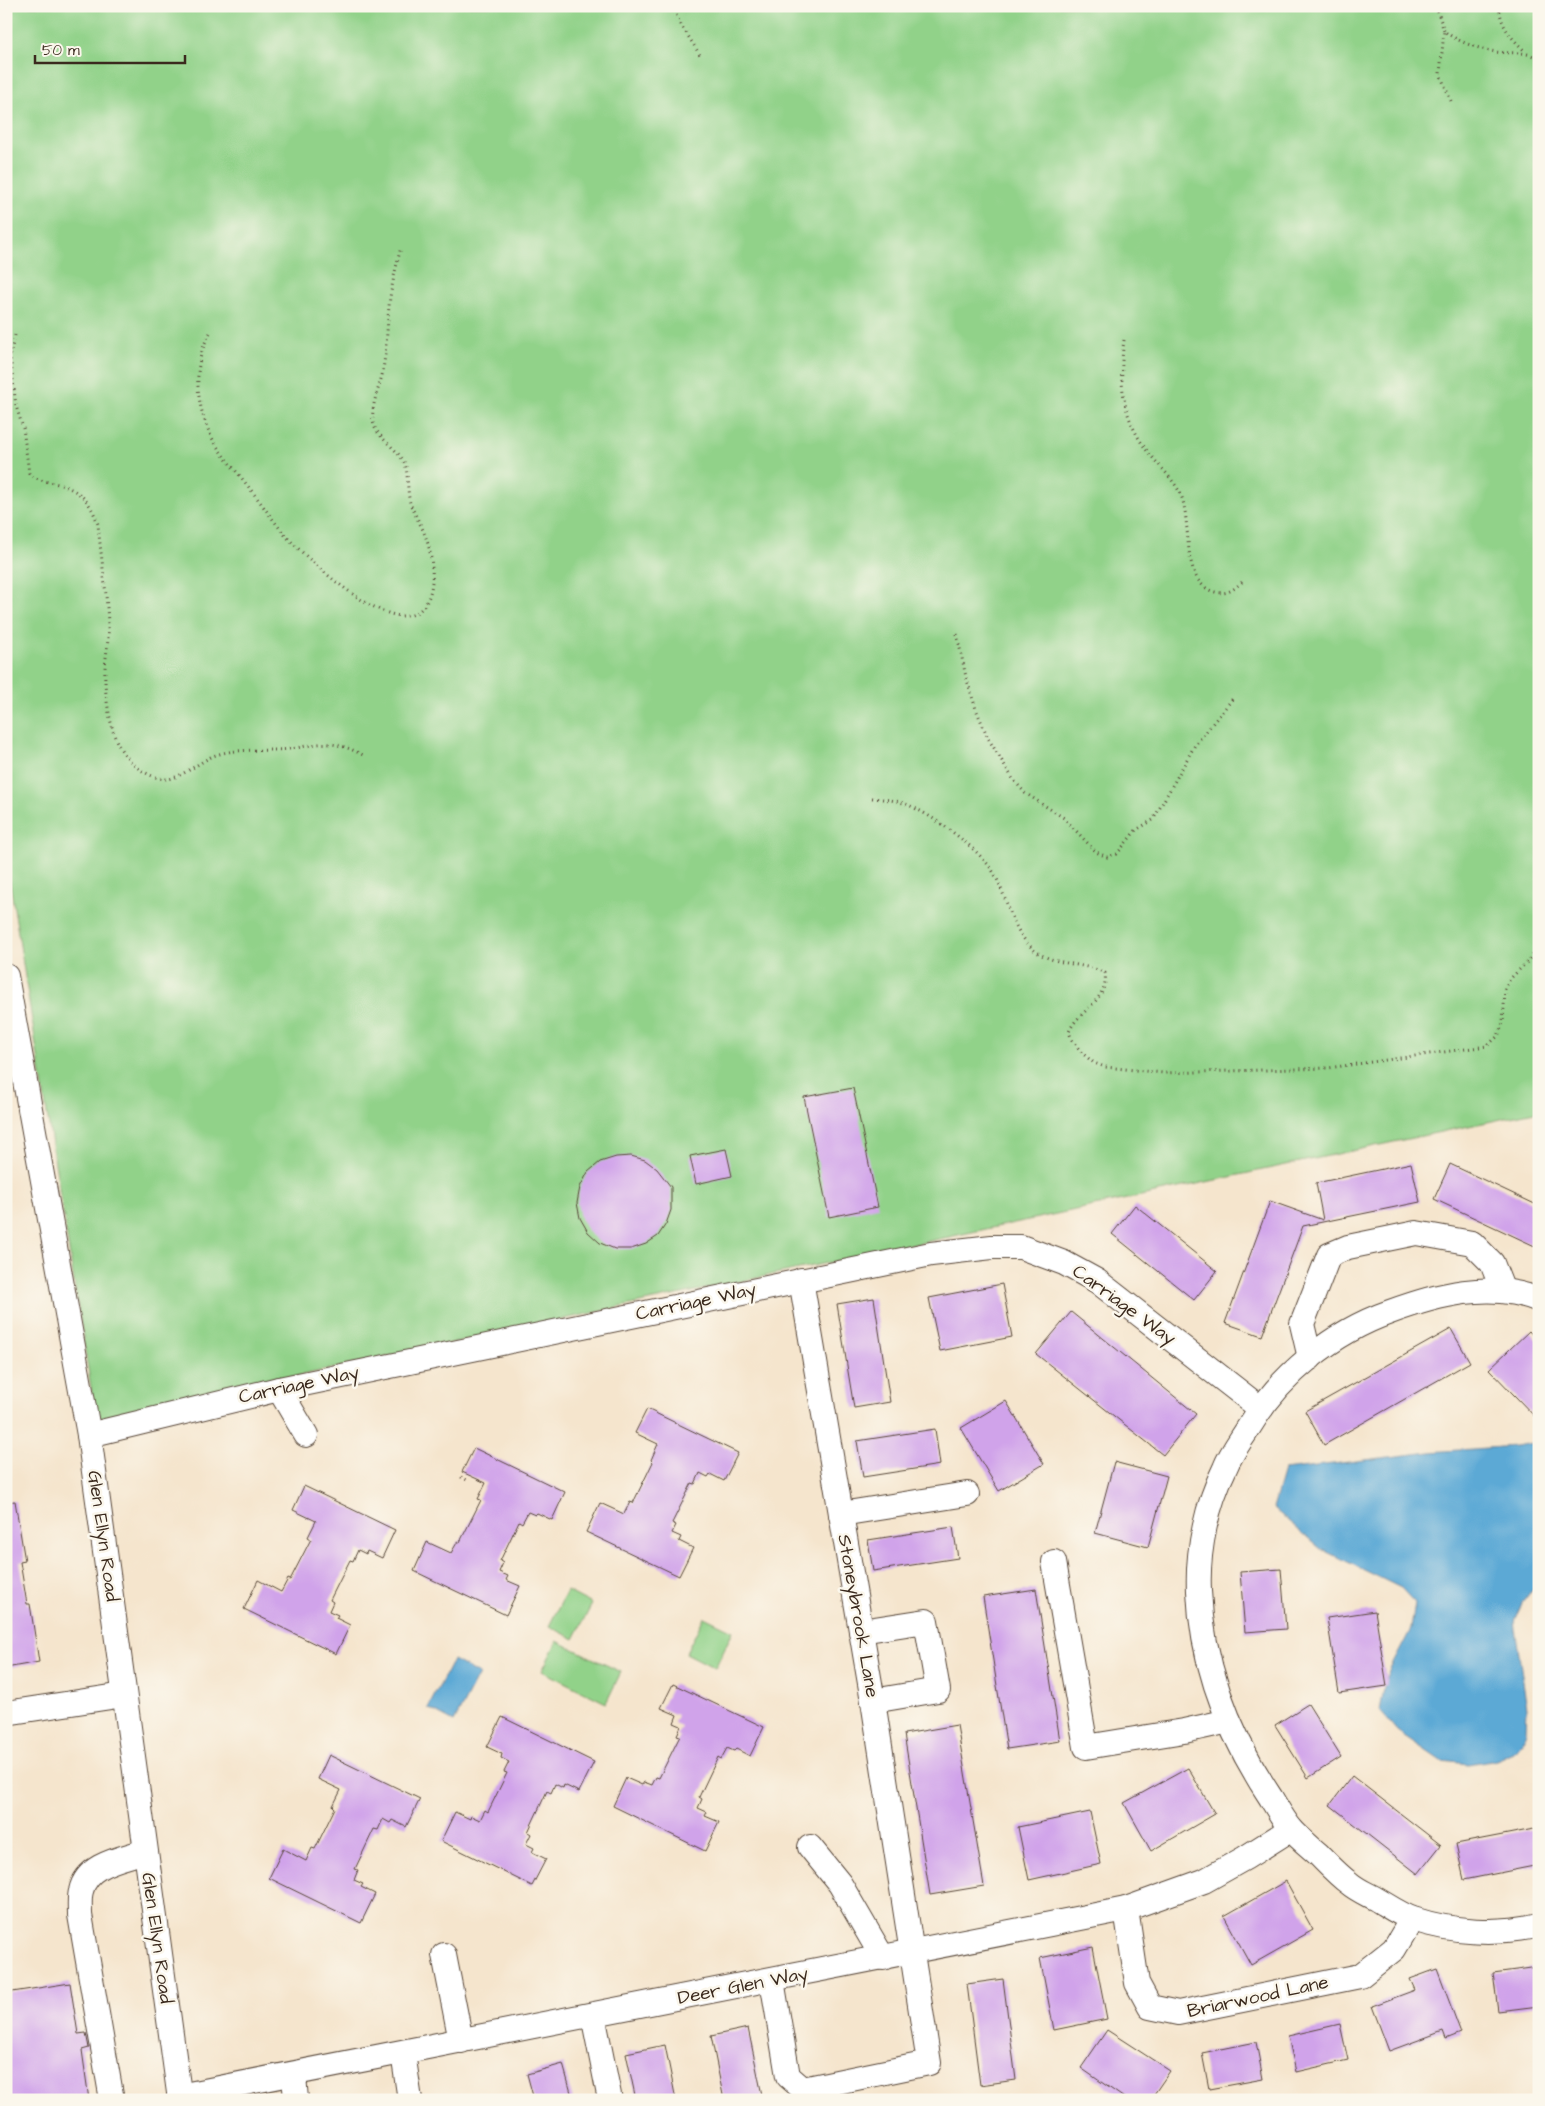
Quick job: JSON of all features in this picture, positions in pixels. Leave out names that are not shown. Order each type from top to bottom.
[{"type":"street","name":"Glen Ellyn Road","points":[[6,976],[89,1435],[180,2098]]},
{"type":"street","points":[[1310,1358],[1302,1324],[1329,1255],[1348,1247],[1416,1233],[1472,1243],[1492,1263],[1503,1291]]},
{"type":"street","name":"Carriage Way","points":[[89,1435],[279,1389],[801,1280],[955,1250],[992,1247],[1021,1247],[1064,1262],[1097,1281],[1260,1408]]},
{"type":"street","name":"Stoneybrook Lane","points":[[772,1980],[788,2076],[803,2089],[929,2063],[873,1702],[801,1280]]},
{"type":"street","points":[[1539,1300],[1503,1291],[1480,1290],[1421,1300],[1374,1318],[1331,1342],[1293,1372],[1260,1408],[1226,1465],[1215,1490],[1202,1541],[1199,1590],[1206,1647],[1229,1721],[1249,1765],[1291,1829],[1350,1885],[1412,1919],[1446,1927],[1477,1931],[1539,1925]]},
{"type":"street","points":[[279,1389],[306,1435]]},
{"type":"street","points":[[841,1514],[967,1494]]},
{"type":"street","points":[[1054,1562],[1086,1747],[1184,1731],[1229,1721]]},
{"type":"street","points":[[861,1631],[926,1621],[938,1690],[873,1702]]},
{"type":"street","points":[[6,1713],[124,1695]]},
{"type":"street","name":"Deer Glen Way","points":[[180,2098],[1126,1909],[1204,1881],[1291,1829]]},
{"type":"street","points":[[810,1846],[840,1884],[883,1958]]},
{"type":"street","points":[[112,2100],[80,1915],[81,1891],[88,1876],[102,1865],[145,1852]]},
{"type":"street","name":"Briarwood Lane","points":[[1126,1909],[1138,1983],[1150,2007],[1178,2013],[1360,1976],[1394,1949],[1412,1919]]},
{"type":"street","points":[[444,1955],[461,2041]]},
{"type":"street","points":[[593,2015],[610,2100]]},
{"type":"street","points":[[403,2053],[410,2100]]},
{"type":"street","points":[[294,2075],[296,2100]]},
{"type":"path","points":[[672,6],[700,55]]},
{"type":"path","points":[[1436,6],[1444,31],[1440,74],[1451,101]]},
{"type":"path","points":[[1498,6],[1502,25],[1509,36],[1526,52],[1539,58]]},
{"type":"path","points":[[1444,31],[1451,37],[1496,52],[1526,52]]},
{"type":"path","points":[[210,333],[202,346],[198,370],[198,400],[206,426],[217,448],[286,535],[318,568],[361,600],[393,615],[414,614],[427,602],[432,587],[431,559],[426,536],[410,503],[406,485],[406,466],[397,451],[379,433],[373,422],[374,407],[382,374],[391,294],[401,246]]},
{"type":"path","points":[[16,335],[10,355],[16,406],[26,445],[29,473],[37,480],[69,488],[82,496],[93,509],[98,524],[108,628],[105,669],[106,689],[114,733],[122,752],[132,764],[155,776],[167,779],[177,777],[198,762],[216,755],[238,751],[288,749],[327,743],[344,746],[365,756]]},
{"type":"path","points":[[1124,340],[1120,364],[1122,396],[1128,417],[1143,446],[1174,483],[1181,495],[1189,548],[1199,582],[1210,590],[1223,594],[1233,590],[1242,582]]},
{"type":"path","points":[[957,634],[966,677],[976,709],[988,738],[1013,779],[1025,793],[1064,818],[1096,852],[1108,856],[1117,854],[1136,830],[1153,820],[1195,745],[1234,697]]},
{"type":"path","points":[[872,798],[893,800],[908,805],[970,846],[986,860],[995,875],[1008,912],[1023,938],[1034,950],[1046,957],[1096,968],[1105,973],[1106,981],[1094,1005],[1072,1026],[1069,1032],[1072,1040],[1082,1053],[1094,1063],[1105,1067],[1164,1073],[1328,1068],[1487,1046],[1498,1036],[1503,1023],[1505,989],[1510,979],[1539,945]]},
{"type":"path","points":[[461,1477],[469,1481]]},
{"type":"green space","points":[[6,6],[1539,6],[1539,1111],[96,1419],[6,858]]},
{"type":"green space","points":[[567,1591],[592,1604],[574,1639],[549,1626]]},
{"type":"green space","points":[[704,1617],[733,1631],[715,1668],[686,1653]]},
{"type":"green space","points":[[557,1641],[621,1672],[606,1703],[542,1671]]},
{"type":"water","points":[[1539,1442],[1539,1581],[1522,1603],[1514,1622],[1527,1708],[1526,1732],[1513,1752],[1496,1759],[1469,1764],[1441,1761],[1397,1731],[1380,1711],[1386,1677],[1411,1629],[1415,1603],[1401,1588],[1321,1549],[1273,1508],[1284,1470],[1430,1452],[1515,1446]]},
{"type":"water","points":[[453,1660],[479,1674],[454,1722],[428,1708]]},
{"type":"building","points":[[853,1088],[878,1207],[829,1217],[804,1097]]},
{"type":"building","points":[[726,1149],[732,1176],[696,1184],[690,1156]]},
{"type":"building","points":[[631,1156],[645,1160],[657,1169],[671,1187],[671,1210],[666,1224],[658,1236],[646,1244],[631,1249],[615,1249],[600,1243],[588,1232],[580,1218],[577,1203],[580,1187],[588,1172],[600,1162],[616,1157]]},
{"type":"building","points":[[1411,1163],[1420,1202],[1303,1226],[1262,1336],[1225,1323],[1270,1201],[1323,1220],[1316,1183]]},
{"type":"building","points":[[1450,1164],[1539,1206],[1539,1248],[1434,1199]]},
{"type":"building","points":[[1135,1205],[1217,1271],[1194,1300],[1112,1234]]},
{"type":"building","points":[[1002,1284],[1012,1337],[940,1351],[929,1298]]},
{"type":"building","points":[[874,1298],[890,1402],[854,1408],[837,1304]]},
{"type":"building","points":[[1071,1312],[1196,1414],[1163,1455],[1036,1354]]},
{"type":"building","points":[[1451,1329],[1470,1362],[1324,1445],[1305,1411]]},
{"type":"building","points":[[1529,1331],[1539,1342],[1539,1421],[1489,1369]]},
{"type":"building","points":[[1006,1401],[1044,1464],[999,1491],[961,1428]]},
{"type":"building","points":[[647,1409],[738,1453],[724,1481],[710,1474],[708,1477],[700,1473],[695,1484],[692,1483],[672,1523],[676,1525],[672,1533],[681,1537],[679,1541],[693,1548],[679,1576],[586,1532],[600,1503],[624,1514],[630,1502],[633,1503],[653,1462],[651,1460],[658,1444],[635,1433]]},
{"type":"building","points":[[935,1429],[940,1465],[863,1477],[857,1441]]},
{"type":"building","points":[[474,1448],[565,1492],[552,1520],[537,1513],[535,1515],[528,1512],[522,1523],[519,1521],[500,1561],[503,1563],[499,1572],[508,1576],[506,1580],[520,1586],[506,1615],[414,1571],[427,1542],[451,1553],[458,1541],[460,1542],[481,1500],[478,1499],[486,1483],[462,1472]]},
{"type":"building","points":[[1114,1462],[1167,1476],[1148,1547],[1095,1533]]},
{"type":"building","points":[[304,1486],[395,1530],[382,1558],[367,1551],[366,1554],[358,1550],[353,1561],[350,1560],[330,1600],[333,1602],[329,1611],[338,1615],[336,1618],[350,1625],[336,1654],[244,1609],[258,1580],[281,1592],[288,1579],[290,1580],[311,1539],[308,1537],[316,1521],[293,1510]]},
{"type":"building","points":[[15,1501],[25,1561],[20,1562],[27,1604],[30,1604],[39,1662],[6,1668],[6,1502]]},
{"type":"building","points":[[953,1527],[958,1558],[873,1571],[868,1540]]},
{"type":"building","points":[[1281,1569],[1286,1629],[1245,1632],[1240,1572]]},
{"type":"building","points":[[1036,1589],[1060,1741],[1007,1749],[983,1597]]},
{"type":"building","points":[[1375,1611],[1387,1686],[1339,1693],[1327,1618]]},
{"type":"building","points":[[673,1684],[764,1727],[750,1756],[736,1749],[734,1751],[727,1748],[721,1759],[718,1757],[699,1797],[702,1799],[698,1808],[707,1812],[705,1816],[719,1822],[705,1851],[613,1806],[626,1778],[642,1785],[644,1782],[652,1785],[656,1777],[659,1778],[680,1736],[677,1735],[681,1726],[674,1723],[677,1715],[661,1708]]},
{"type":"building","points":[[1308,1704],[1341,1757],[1308,1778],[1275,1725]]},
{"type":"building","points":[[502,1717],[594,1762],[579,1792],[564,1785],[563,1788],[555,1784],[551,1793],[547,1791],[528,1832],[531,1834],[526,1844],[534,1848],[532,1852],[546,1859],[532,1886],[441,1841],[455,1812],[470,1819],[471,1816],[480,1820],[485,1810],[488,1812],[507,1773],[504,1772],[509,1762],[501,1758],[502,1754],[487,1747]]},
{"type":"building","points":[[957,1725],[984,1886],[930,1895],[904,1734]]},
{"type":"building","points":[[329,1755],[420,1799],[406,1827],[392,1820],[390,1823],[383,1819],[378,1830],[374,1829],[355,1869],[358,1870],[354,1880],[363,1884],[361,1887],[375,1894],[361,1923],[269,1878],[283,1849],[306,1861],[312,1848],[315,1849],[335,1808],[333,1806],[341,1790],[318,1779]]},
{"type":"building","points":[[1188,1768],[1215,1814],[1151,1851],[1124,1803]]},
{"type":"building","points":[[1352,1776],[1441,1845],[1418,1874],[1330,1805]]},
{"type":"building","points":[[1090,1812],[1101,1864],[1029,1880],[1018,1827]]},
{"type":"building","points":[[1539,1828],[1539,1865],[1464,1880],[1456,1844]]},
{"type":"building","points":[[1286,1881],[1313,1930],[1251,1965],[1224,1916]]},
{"type":"building","points":[[1093,1947],[1107,2019],[1054,2030],[1040,1958]]},
{"type":"building","points":[[1539,1967],[1539,2006],[1498,2011],[1493,1973]]},
{"type":"building","points":[[1437,1969],[1461,2033],[1446,2039],[1443,2031],[1389,2051],[1372,2006],[1415,1990],[1410,1979]]},
{"type":"building","points":[[1003,1979],[1016,2080],[980,2085],[967,1984]]},
{"type":"building","points":[[70,1983],[78,2034],[86,2033],[89,2048],[82,2050],[89,2100],[6,2100],[6,1993]]},
{"type":"building","points":[[1340,2024],[1348,2060],[1296,2072],[1288,2036]]},
{"type":"building","points":[[748,2028],[763,2100],[724,2100],[711,2036]]},
{"type":"building","points":[[1107,2030],[1170,2071],[1150,2100],[1127,2100],[1081,2068]]},
{"type":"building","points":[[1256,2042],[1263,2079],[1209,2089],[1202,2053]]},
{"type":"building","points":[[665,2045],[676,2100],[636,2100],[626,2053]]},
{"type":"building","points":[[563,2064],[573,2100],[534,2100],[527,2074]]}]
